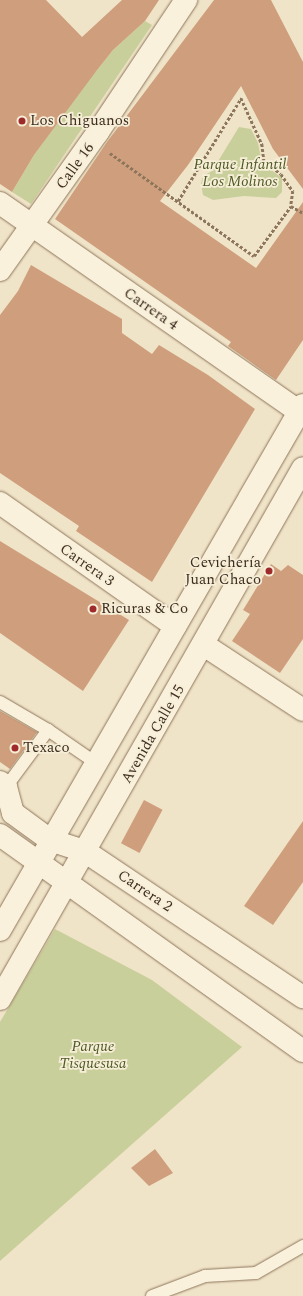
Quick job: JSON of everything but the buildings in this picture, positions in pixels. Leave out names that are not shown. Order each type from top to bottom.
[{"type":"street","name":"Calle 16","points":[[0,270],[93,140],[186,0]]},
{"type":"street","name":"Carrera 4","points":[[0,203],[31,226],[302,410]]},
{"type":"street","points":[[0,930],[50,840],[174,626],[302,410]]},
{"type":"street","name":"Avenida Calle 15","points":[[0,999],[66,882],[86,852],[303,468]]},
{"type":"street","name":"Carrera 3","points":[[0,503],[174,626]]},
{"type":"street","points":[[204,644],[303,710]]},
{"type":"street","points":[[3,785],[13,813]]},
{"type":"street","name":"Carrera 2","points":[[13,813],[50,840],[86,852],[303,997]]},
{"type":"street","points":[[1,836],[303,1051]]},
{"type":"lane","points":[[0,702],[48,730],[96,763]]},
{"type":"lane","points":[[3,785],[48,730]]},
{"type":"lane","points":[[1,836],[13,813]]},
{"type":"lane","points":[[152,1296],[205,1276],[256,1273],[303,1246]]},
{"type":"path","points":[[93,140],[254,256],[291,206],[293,191],[281,174],[264,160],[262,144],[242,98],[178,201]]},
{"type":"path","points":[[291,206],[303,213]]},
{"type":"green space","points":[[145,21],[152,25],[31,204],[12,192],[34,155],[91,77],[113,50]]},
{"type":"green space","name":"Parque Infantil Los Molinos","points":[[239,127],[251,129],[258,143],[262,163],[282,178],[282,192],[276,198],[244,196],[213,200],[203,195],[201,184],[203,176],[212,171]]},
{"type":"green space","name":"Parque Tisquesusa","points":[[55,929],[152,980],[242,1047],[0,1261],[0,1022]]},
{"type":"place","name":"Los Chiguanos","points":[[22,121]]},
{"type":"place","name":"Cevichería Juan Chaco","points":[[269,571]]},
{"type":"place","name":"Ricuras & Co","points":[[93,609]]},
{"type":"place","name":"Texaco","points":[[15,748]]}]
